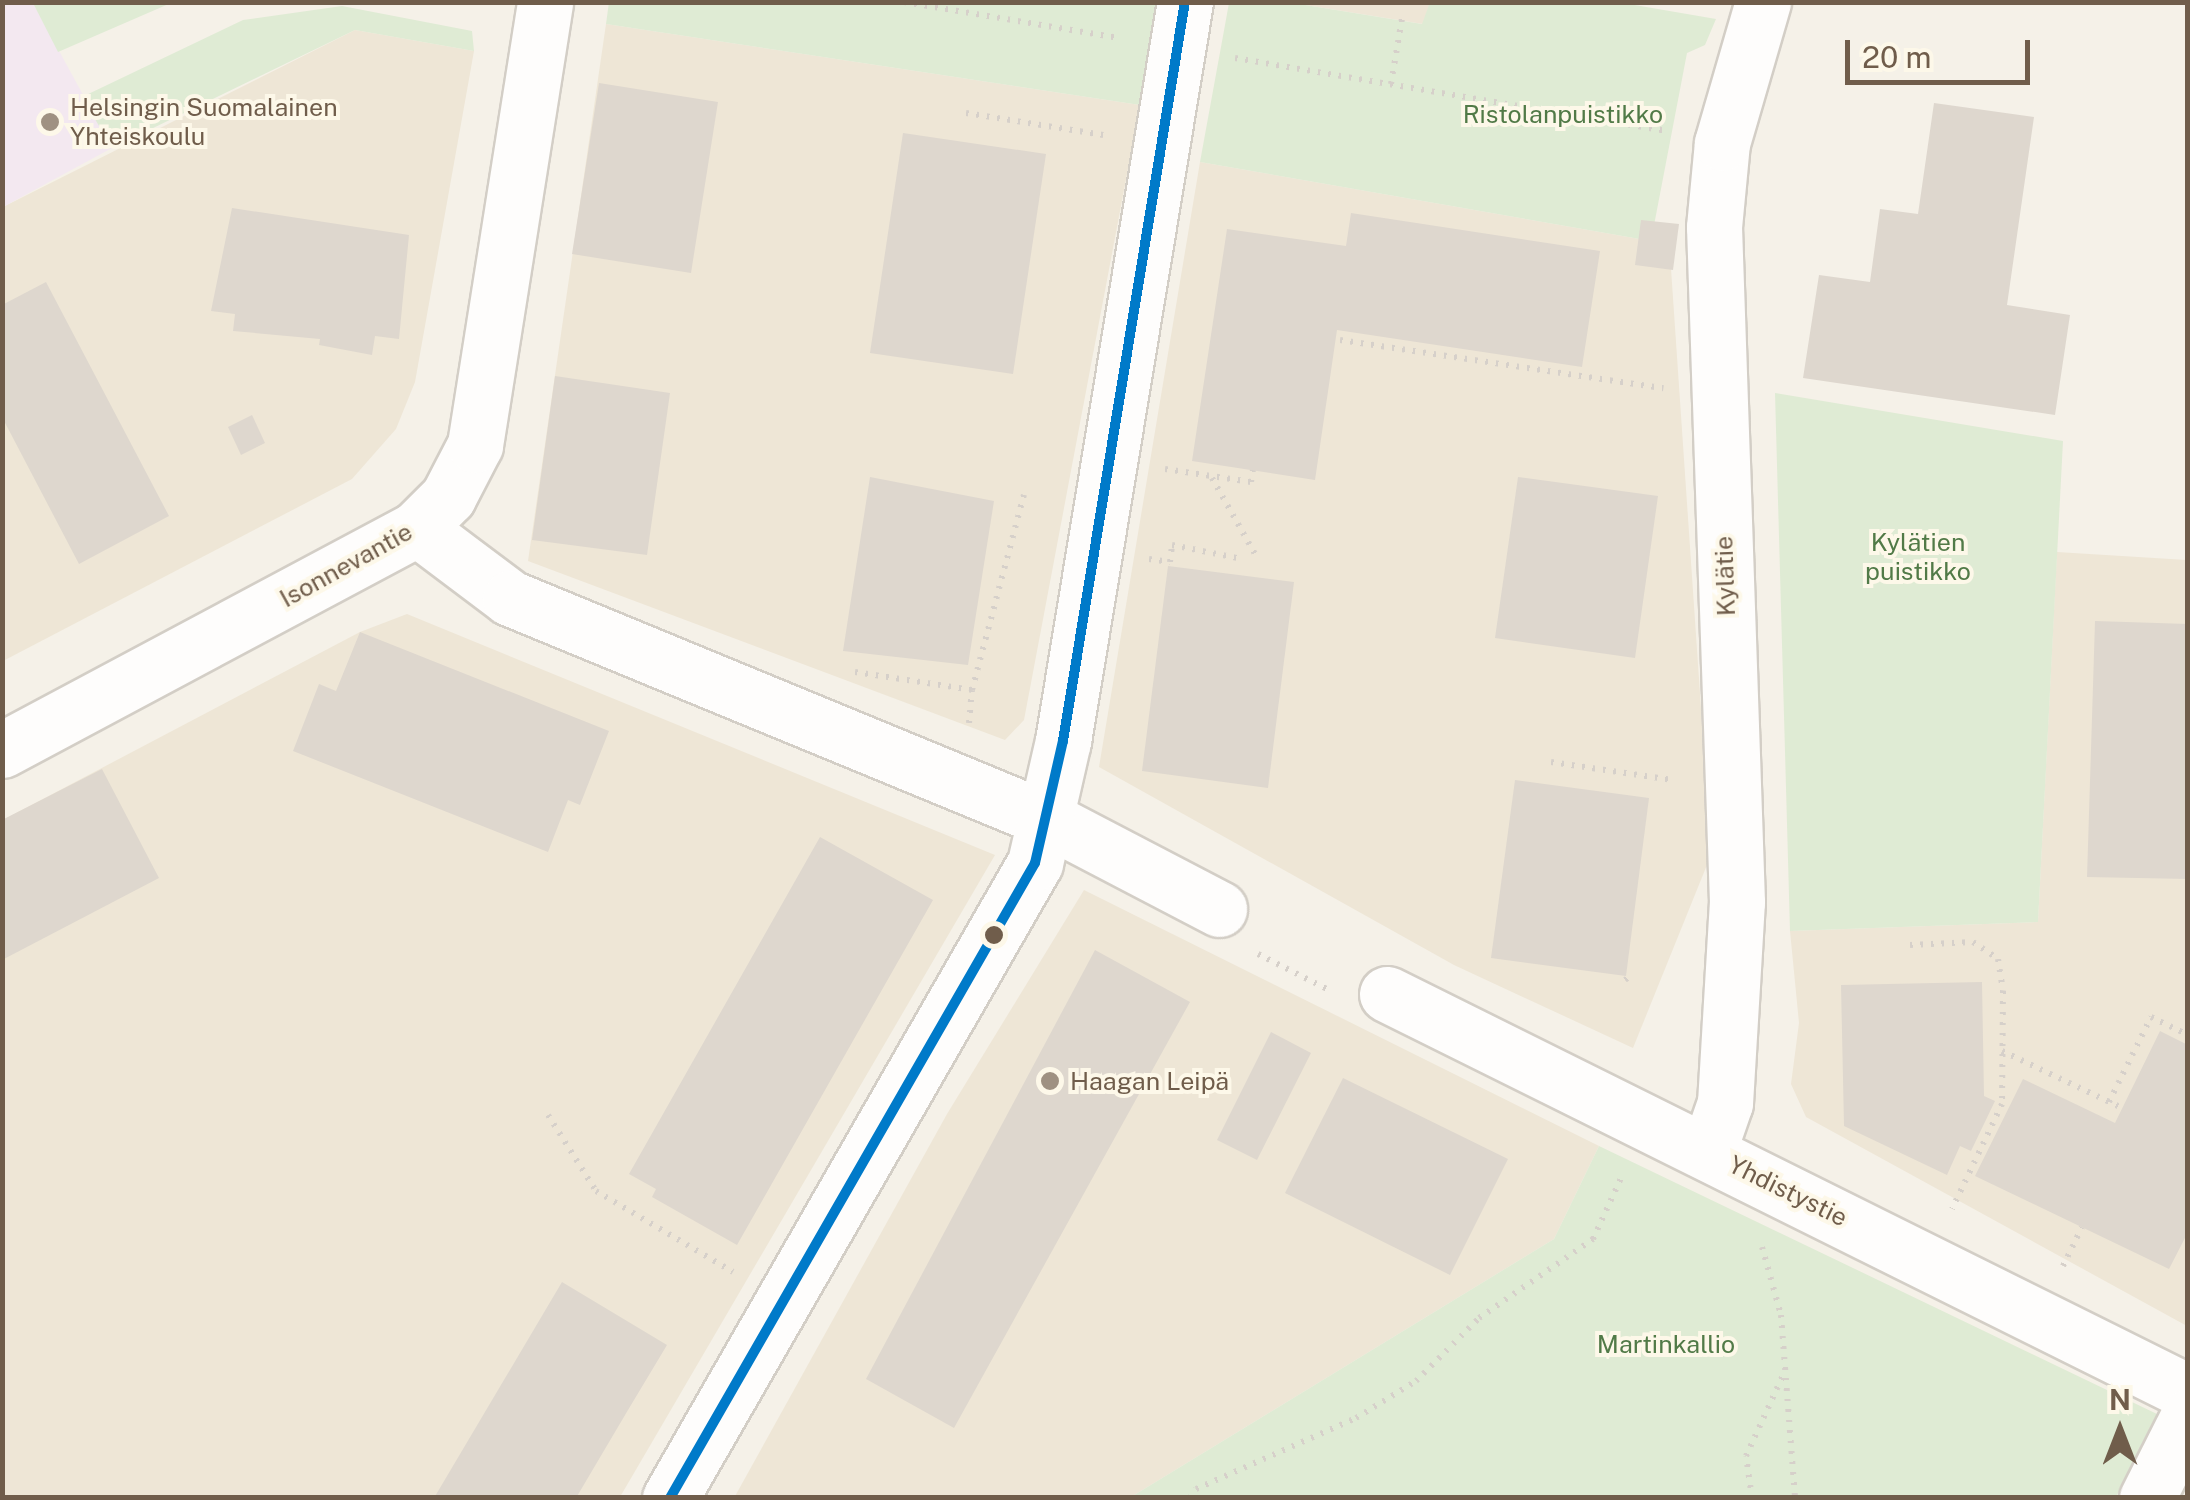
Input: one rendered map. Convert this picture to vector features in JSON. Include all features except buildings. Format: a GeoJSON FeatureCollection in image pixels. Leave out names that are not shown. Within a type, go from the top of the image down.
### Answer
{"type":"FeatureCollection","features":[{"type":"Feature","properties":{"kind":"street","name":"Isonnevantie"},"geometry":{"type":"LineString","coordinates":[[2,750],[417,528],[448,497],[475,445],[545,2]]}},
{"type":"Feature","properties":{"kind":"street","name":"Kylätie"},"geometry":{"type":"LineString","coordinates":[[1708,1152],[1725,1103],[1735,1012],[1733,789],[1714,227],[1722,143],[1763,2]]}},
{"type":"Feature","properties":{"kind":"street"},"geometry":{"type":"LineString","coordinates":[[670,1498],[1015,900],[1049,820],[1182,26]]}},
{"type":"Feature","properties":{"kind":"street"},"geometry":{"type":"LineString","coordinates":[[417,528],[510,598],[1049,820],[1233,929]]}},
{"type":"Feature","properties":{"kind":"street","name":"Yhdistystie"},"geometry":{"type":"LineString","coordinates":[[1364,995],[1708,1152],[2188,1392]]}},
{"type":"Feature","properties":{"kind":"street"},"geometry":{"type":"LineString","coordinates":[[2148,1498],[2188,1417]]}},
{"type":"Feature","properties":{"kind":"path"},"geometry":{"type":"LineString","coordinates":[[904,2],[1182,26],[1391,84],[1722,143]]}},
{"type":"Feature","properties":{"kind":"path"},"geometry":{"type":"LineString","coordinates":[[1391,84],[1402,18]]}},
{"type":"Feature","properties":{"kind":"path"},"geometry":{"type":"LineString","coordinates":[[966,113],[1162,145]]}},
{"type":"Feature","properties":{"kind":"path"},"geometry":{"type":"LineString","coordinates":[[1340,340],[1719,397]]}},
{"type":"Feature","properties":{"kind":"path"},"geometry":{"type":"LineString","coordinates":[[1161,469],[1251,482],[1253,470]]}},
{"type":"Feature","properties":{"kind":"path"},"geometry":{"type":"LineString","coordinates":[[1212,476],[1255,554]]}},
{"type":"Feature","properties":{"kind":"path"},"geometry":{"type":"LineString","coordinates":[[968,730],[972,690],[1024,495]]}},
{"type":"Feature","properties":{"kind":"path"},"geometry":{"type":"LineString","coordinates":[[1142,558],[1170,562],[1172,545],[1242,560]]}},
{"type":"Feature","properties":{"kind":"path"},"geometry":{"type":"LineString","coordinates":[[842,670],[972,690]]}},
{"type":"Feature","properties":{"kind":"path"},"geometry":{"type":"LineString","coordinates":[[1551,762],[1733,789]]}},
{"type":"Feature","properties":{"kind":"path"},"geometry":{"type":"LineString","coordinates":[[1233,929],[1364,995]]}},
{"type":"Feature","properties":{"kind":"path"},"geometry":{"type":"LineString","coordinates":[[1910,946],[1973,942],[1998,959],[2002,1104],[1984,1134],[1944,1223]]}},
{"type":"Feature","properties":{"kind":"path"},"geometry":{"type":"LineString","coordinates":[[2109,1102],[2151,1017],[2188,1035]]}},
{"type":"Feature","properties":{"kind":"path"},"geometry":{"type":"LineString","coordinates":[[2002,1051],[2122,1108]]}},
{"type":"Feature","properties":{"kind":"path"},"geometry":{"type":"LineString","coordinates":[[548,1116],[596,1191],[784,1302]]}},
{"type":"Feature","properties":{"kind":"path"},"geometry":{"type":"LineString","coordinates":[[1190,1498],[1196,1489],[1356,1418],[1416,1380],[1480,1318],[1593,1239],[1629,1162]]}},
{"type":"Feature","properties":{"kind":"path"},"geometry":{"type":"LineString","coordinates":[[2056,1280],[2082,1227]]}},
{"type":"Feature","properties":{"kind":"path"},"geometry":{"type":"LineString","coordinates":[[1763,1235],[1785,1372],[1795,1498]]}},
{"type":"Feature","properties":{"kind":"path"},"geometry":{"type":"LineString","coordinates":[[1752,1498],[1746,1456],[1785,1372]]}},
{"type":"Feature","properties":{"kind":"shaded area","name":"Helsingin Suomalainen Yhteiskoulu"},"geometry":{"type":"Polygon","coordinates":[[[3,3],[33,3],[112,148],[3,207],[3,3]]]}},
{"type":"Feature","properties":{"kind":"shaded area"},"geometry":{"type":"Polygon","coordinates":[[[1293,3],[1430,3],[1423,24],[1293,3]]]}},
{"type":"Feature","properties":{"kind":"shaded area"},"geometry":{"type":"Polygon","coordinates":[[[606,24],[1140,105],[1024,720],[1005,740],[528,561],[606,24]]]}},
{"type":"Feature","properties":{"kind":"shaded area"},"geometry":{"type":"Polygon","coordinates":[[[355,30],[474,51],[415,382],[396,429],[352,479],[3,661],[3,207],[355,30]]]}},
{"type":"Feature","properties":{"kind":"shaded area"},"geometry":{"type":"Polygon","coordinates":[[[1200,162],[1651,241],[1670,254],[1711,855],[1633,1048],[1454,965],[1099,767],[1200,162]]]}},
{"type":"Feature","properties":{"kind":"shaded area"},"geometry":{"type":"Polygon","coordinates":[[[2057,552],[2187,560],[2187,1326],[1806,1117],[1791,1084],[1799,1023],[1790,931],[2038,922],[2057,552]]]}},
{"type":"Feature","properties":{"kind":"shaded area"},"geometry":{"type":"Polygon","coordinates":[[[407,614],[995,855],[620,1497],[3,1498],[3,820],[360,632],[407,614]]]}},
{"type":"Feature","properties":{"kind":"shaded area"},"geometry":{"type":"Polygon","coordinates":[[[1084,890],[1599,1146],[1554,1239],[1131,1497],[734,1498],[947,1114],[1084,890]]]}},
{"type":"Feature","properties":{"kind":"green space"},"geometry":{"type":"Polygon","coordinates":[[[609,2],[1156,3],[1140,105],[606,24],[609,2]]]}},
{"type":"Feature","properties":{"kind":"green space","name":"Ristolanpuistikko"},"geometry":{"type":"Polygon","coordinates":[[[1430,2],[1623,3],[1716,19],[1705,45],[1687,53],[1651,241],[1200,162],[1229,3],[1293,3],[1422,24],[1430,2]]]}},
{"type":"Feature","properties":{"kind":"green space"},"geometry":{"type":"Polygon","coordinates":[[[33,3],[171,3],[58,52],[33,3]]]}},
{"type":"Feature","properties":{"kind":"green space"},"geometry":{"type":"Polygon","coordinates":[[[342,6],[472,31],[474,51],[355,30],[112,148],[82,97],[243,20],[342,6]]]}},
{"type":"Feature","properties":{"kind":"green space","name":"Kylätien puistikko"},"geometry":{"type":"Polygon","coordinates":[[[1775,393],[2063,441],[2038,922],[1790,931],[1775,393]]]}},
{"type":"Feature","properties":{"kind":"green space","name":"Martinkallio"},"geometry":{"type":"Polygon","coordinates":[[[1599,1146],[2157,1414],[2116,1497],[1131,1497],[1554,1239],[1599,1146]]]}},
{"type":"Feature","properties":{"kind":"transit line"},"geometry":{"type":"LineString","coordinates":[[670,1498],[1035,863],[1063,741],[1185,2]]}},
{"type":"Feature","properties":{"kind":"place","name":"Helsingin Suomalainen Yhteiskoulu"},"geometry":{"type":"Point","coordinates":[50,122]}},
{"type":"Feature","properties":{"kind":"place","name":"Haagan Leipä"},"geometry":{"type":"Point","coordinates":[1050,1081]}}]}
